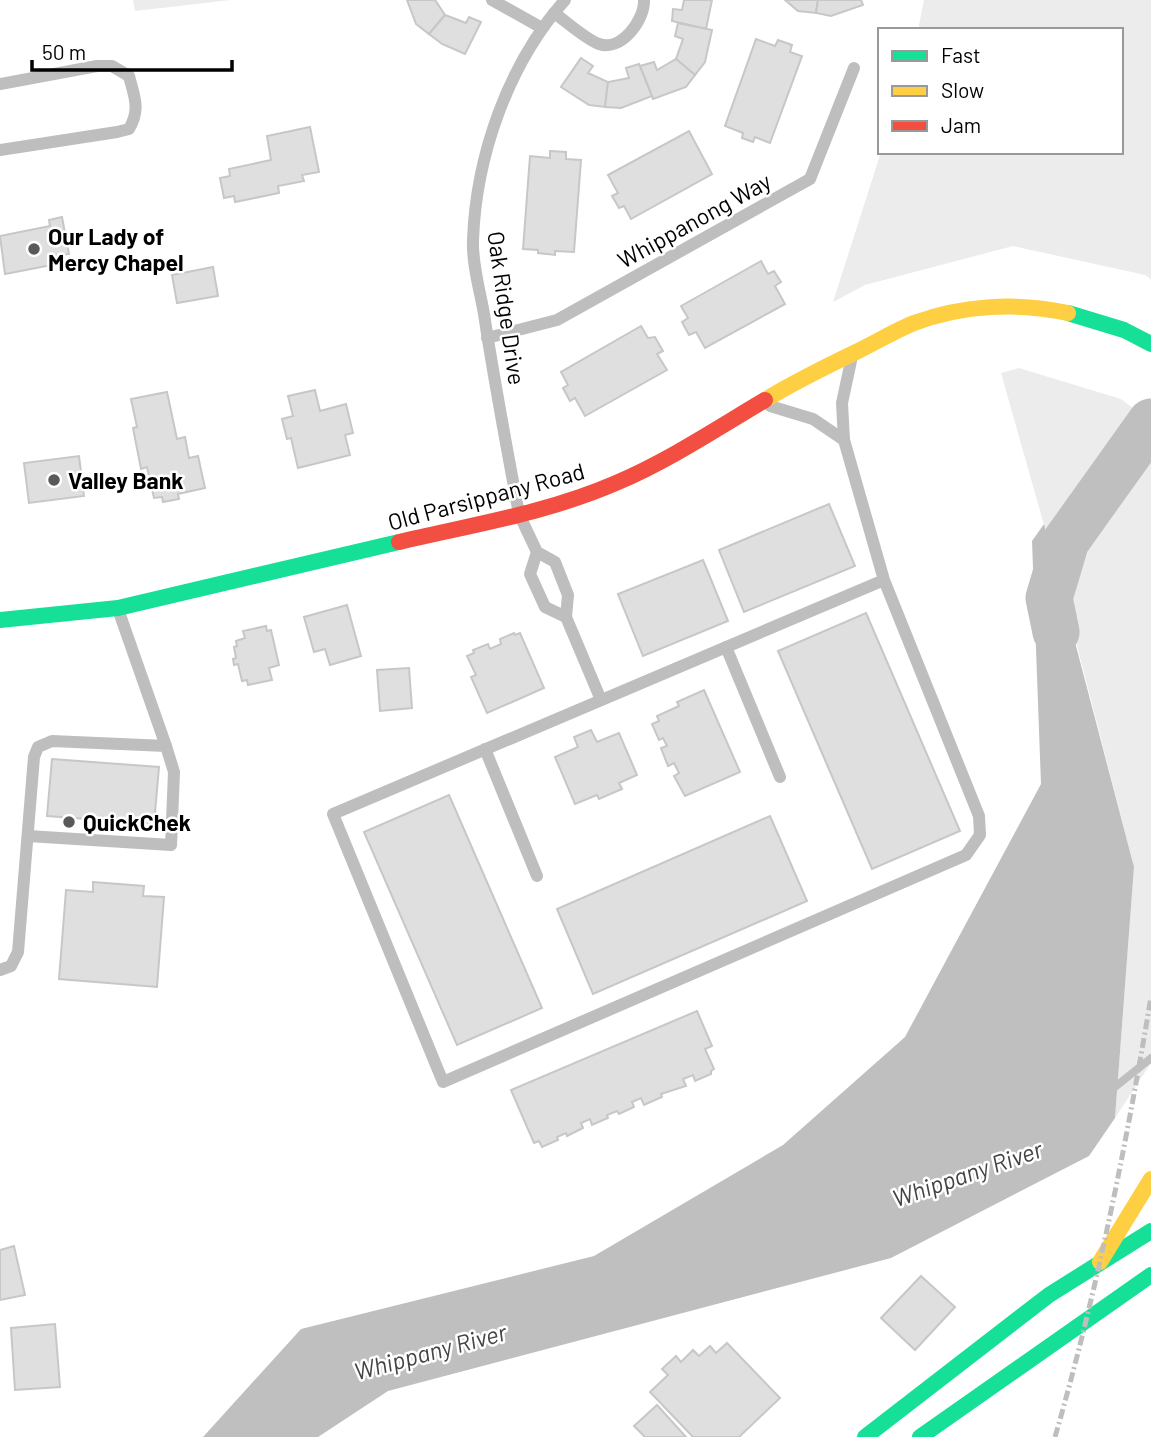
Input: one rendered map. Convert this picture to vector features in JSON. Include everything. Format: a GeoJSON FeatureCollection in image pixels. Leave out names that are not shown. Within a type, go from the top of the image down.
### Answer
{"type":"FeatureCollection","features":[{"type":"Feature","properties":{"kind":"main road","name":"Old Parsippany Road"},"geometry":{"type":"LineString","coordinates":[[0,620],[118,608],[586,496],[643,471],[803,378],[915,323],[953,313],[995,307],[1059,311],[1094,319],[1151,344]]}},
{"type":"Feature","properties":{"kind":"main road"},"geometry":{"type":"LineString","coordinates":[[1100,1262],[1151,1179]]}},
{"type":"Feature","properties":{"kind":"main road"},"geometry":{"type":"LineString","coordinates":[[865,1437],[1049,1296],[1151,1231]]}},
{"type":"Feature","properties":{"kind":"main road"},"geometry":{"type":"LineString","coordinates":[[920,1437],[1151,1275]]}},
{"type":"Feature","properties":{"kind":"lane"},"geometry":{"type":"LineString","coordinates":[[492,0],[542,28]]}},
{"type":"Feature","properties":{"kind":"lane","name":"Oak Ridge Drive"},"geometry":{"type":"LineString","coordinates":[[537,552],[519,514],[473,243],[479,186],[491,138],[528,50],[565,0]]}},
{"type":"Feature","properties":{"kind":"lane"},"geometry":{"type":"LineString","coordinates":[[554,13],[600,44],[614,44],[633,30],[644,0]]}},
{"type":"Feature","properties":{"kind":"lane"},"geometry":{"type":"LineString","coordinates":[[0,84],[97,66],[112,66],[129,76],[136,104],[136,117],[129,129],[117,132],[0,150]]}},
{"type":"Feature","properties":{"kind":"lane","name":"Whippanong Way"},"geometry":{"type":"LineString","coordinates":[[488,338],[557,320],[810,179],[854,68]]}},
{"type":"Feature","properties":{"kind":"lane"},"geometry":{"type":"LineString","coordinates":[[853,354],[842,403],[844,440],[884,580],[979,816],[980,835],[966,855],[443,1082],[333,814],[884,580]]}},
{"type":"Feature","properties":{"kind":"lane"},"geometry":{"type":"LineString","coordinates":[[760,403],[813,419],[844,440]]}},
{"type":"Feature","properties":{"kind":"lane"},"geometry":{"type":"LineString","coordinates":[[566,617],[545,607],[530,574],[537,552],[555,562],[568,595],[566,617],[601,700]]}},
{"type":"Feature","properties":{"kind":"lane"},"geometry":{"type":"LineString","coordinates":[[28,836],[172,845],[174,772],[118,608]]}},
{"type":"Feature","properties":{"kind":"lane"},"geometry":{"type":"LineString","coordinates":[[726,647],[780,777]]}},
{"type":"Feature","properties":{"kind":"lane"},"geometry":{"type":"LineString","coordinates":[[0,970],[11,966],[18,952],[34,757],[38,747],[52,741],[166,747]]}},
{"type":"Feature","properties":{"kind":"lane"},"geometry":{"type":"LineString","coordinates":[[485,749],[537,876]]}},
{"type":"Feature","properties":{"kind":"shaded area"},"geometry":{"type":"Polygon","coordinates":[[[133,0],[231,0],[135,11],[133,0]]]}},
{"type":"Feature","properties":{"kind":"shaded area"},"geometry":{"type":"Polygon","coordinates":[[[924,0],[1151,0],[1151,279],[1145,275],[1013,246],[865,285],[833,302],[880,154],[1123,154],[1123,28],[918,28],[924,0]]]}},
{"type":"Feature","properties":{"kind":"shaded area"},"geometry":{"type":"Polygon","coordinates":[[[1019,368],[1121,399],[1151,422],[1151,1063],[1115,1118],[1134,867],[1065,599],[1001,373],[1019,368]]]}},
{"type":"Feature","properties":{"kind":"water"},"geometry":{"type":"Polygon","coordinates":[[[1044,524],[1134,867],[1115,1118],[1089,1156],[891,1258],[388,1391],[318,1437],[203,1437],[301,1329],[594,1256],[783,1145],[905,1037],[1041,784],[1032,541],[1044,524]]]}},
{"type":"Feature","properties":{"kind":"building"},"geometry":{"type":"Polygon","coordinates":[[[407,0],[435,0],[445,15],[429,34],[416,24],[407,0]]]}},
{"type":"Feature","properties":{"kind":"building"},"geometry":{"type":"Polygon","coordinates":[[[684,0],[712,0],[706,29],[672,21],[673,9],[682,10],[684,0]]]}},
{"type":"Feature","properties":{"kind":"building"},"geometry":{"type":"Polygon","coordinates":[[[785,0],[818,0],[816,13],[798,11],[785,0]]]}},
{"type":"Feature","properties":{"kind":"building"},"geometry":{"type":"Polygon","coordinates":[[[818,0],[861,0],[863,5],[831,16],[816,13],[818,0]]]}},
{"type":"Feature","properties":{"kind":"building"},"geometry":{"type":"Polygon","coordinates":[[[445,15],[466,23],[469,17],[481,22],[465,54],[442,44],[429,34],[445,15]]]}},
{"type":"Feature","properties":{"kind":"building"},"geometry":{"type":"Polygon","coordinates":[[[678,23],[712,30],[705,62],[695,75],[676,59],[683,39],[675,36],[678,23]]]}},
{"type":"Feature","properties":{"kind":"building"},"geometry":{"type":"Polygon","coordinates":[[[756,39],[775,46],[778,40],[792,45],[790,52],[802,56],[770,143],[755,137],[753,142],[742,138],[743,133],[725,126],[756,39]]]}},
{"type":"Feature","properties":{"kind":"building"},"geometry":{"type":"Polygon","coordinates":[[[581,58],[593,66],[588,73],[608,82],[605,107],[589,105],[561,87],[581,58]]]}},
{"type":"Feature","properties":{"kind":"building"},"geometry":{"type":"Polygon","coordinates":[[[676,59],[695,75],[686,87],[653,99],[640,66],[654,62],[657,70],[676,59]]]}},
{"type":"Feature","properties":{"kind":"building"},"geometry":{"type":"Polygon","coordinates":[[[639,64],[652,96],[621,108],[605,107],[608,82],[629,78],[626,68],[639,64]]]}},
{"type":"Feature","properties":{"kind":"building"},"geometry":{"type":"Polygon","coordinates":[[[310,127],[319,172],[302,175],[304,181],[278,186],[279,193],[235,202],[234,196],[224,198],[220,178],[230,176],[229,169],[271,160],[267,136],[310,127]]]}},
{"type":"Feature","properties":{"kind":"building"},"geometry":{"type":"Polygon","coordinates":[[[689,131],[712,174],[631,219],[624,206],[619,208],[612,196],[618,193],[608,175],[689,131]]]}},
{"type":"Feature","properties":{"kind":"building"},"geometry":{"type":"Polygon","coordinates":[[[550,151],[566,152],[566,159],[581,160],[574,252],[555,251],[555,255],[523,249],[530,156],[550,158],[550,151]]]}},
{"type":"Feature","properties":{"kind":"building","name":"Our Lady of Mercy Chapel"},"geometry":{"type":"Polygon","coordinates":[[[62,217],[69,254],[56,256],[57,264],[5,274],[0,236],[50,226],[49,220],[62,217]]]}},
{"type":"Feature","properties":{"kind":"building"},"geometry":{"type":"Polygon","coordinates":[[[761,261],[768,274],[774,271],[781,282],[775,286],[785,304],[705,348],[696,332],[689,335],[682,322],[688,318],[681,306],[761,261]]]}},
{"type":"Feature","properties":{"kind":"building"},"geometry":{"type":"Polygon","coordinates":[[[213,267],[218,296],[177,303],[172,275],[213,267]]]}},
{"type":"Feature","properties":{"kind":"building"},"geometry":{"type":"Polygon","coordinates":[[[641,326],[648,338],[655,337],[663,351],[657,354],[667,370],[585,416],[575,398],[570,401],[563,388],[568,385],[561,372],[641,326]]]}},
{"type":"Feature","properties":{"kind":"building"},"geometry":{"type":"Polygon","coordinates":[[[315,390],[320,411],[346,404],[353,433],[345,435],[350,455],[298,468],[291,438],[287,439],[282,419],[293,416],[288,396],[315,390]]]}},
{"type":"Feature","properties":{"kind":"building"},"geometry":{"type":"Polygon","coordinates":[[[167,392],[177,439],[185,437],[189,458],[198,456],[205,488],[178,494],[179,499],[163,502],[162,497],[154,498],[147,467],[141,469],[133,428],[137,427],[131,399],[167,392]]]}},
{"type":"Feature","properties":{"kind":"building","name":"Valley Bank"},"geometry":{"type":"Polygon","coordinates":[[[79,456],[84,496],[29,503],[24,463],[79,456]]]}},
{"type":"Feature","properties":{"kind":"building"},"geometry":{"type":"Polygon","coordinates":[[[829,504],[855,566],[744,612],[719,550],[829,504]]]}},
{"type":"Feature","properties":{"kind":"building"},"geometry":{"type":"Polygon","coordinates":[[[703,560],[728,621],[643,656],[618,594],[703,560]]]}},
{"type":"Feature","properties":{"kind":"building"},"geometry":{"type":"Polygon","coordinates":[[[347,605],[361,656],[330,665],[325,649],[314,652],[304,617],[347,605]]]}},
{"type":"Feature","properties":{"kind":"building"},"geometry":{"type":"Polygon","coordinates":[[[866,613],[960,831],[872,869],[778,651],[866,613]]]}},
{"type":"Feature","properties":{"kind":"building"},"geometry":{"type":"Polygon","coordinates":[[[266,626],[267,631],[271,630],[279,665],[269,668],[272,680],[248,685],[247,680],[242,681],[238,664],[234,665],[234,647],[237,646],[236,641],[245,638],[243,631],[266,626]]]}},
{"type":"Feature","properties":{"kind":"building"},"geometry":{"type":"Polygon","coordinates":[[[520,633],[544,688],[487,713],[471,677],[476,675],[467,656],[474,653],[473,650],[488,644],[490,649],[501,644],[500,639],[520,633]]]}},
{"type":"Feature","properties":{"kind":"building"},"geometry":{"type":"Polygon","coordinates":[[[409,668],[412,708],[380,711],[377,670],[409,668]]]}},
{"type":"Feature","properties":{"kind":"building"},"geometry":{"type":"Polygon","coordinates":[[[704,690],[740,772],[685,796],[674,776],[679,773],[674,763],[668,766],[661,748],[667,746],[663,738],[659,740],[652,724],[659,721],[657,716],[679,706],[677,702],[704,690]]]}},
{"type":"Feature","properties":{"kind":"building"},"geometry":{"type":"Polygon","coordinates":[[[591,730],[597,742],[619,733],[637,775],[619,783],[622,789],[599,799],[597,795],[575,804],[555,757],[578,747],[574,737],[591,730]]]}},
{"type":"Feature","properties":{"kind":"building"},"geometry":{"type":"Polygon","coordinates":[[[52,759],[159,767],[154,824],[47,816],[52,759]]]}},
{"type":"Feature","properties":{"kind":"building"},"geometry":{"type":"Polygon","coordinates":[[[449,795],[542,1008],[457,1045],[364,832],[449,795]]]}},
{"type":"Feature","properties":{"kind":"building"},"geometry":{"type":"Polygon","coordinates":[[[770,816],[807,901],[593,994],[557,909],[770,816]]]}},
{"type":"Feature","properties":{"kind":"building"},"geometry":{"type":"Polygon","coordinates":[[[93,882],[144,886],[143,896],[164,897],[157,987],[59,979],[66,890],[93,892],[93,882]]]}},
{"type":"Feature","properties":{"kind":"building"},"geometry":{"type":"Polygon","coordinates":[[[697,1011],[712,1046],[705,1049],[714,1069],[711,1074],[695,1081],[693,1075],[683,1079],[686,1086],[661,1094],[662,1097],[644,1105],[641,1098],[632,1102],[634,1107],[619,1114],[617,1111],[607,1115],[608,1118],[592,1125],[590,1119],[581,1123],[583,1128],[567,1136],[566,1133],[557,1137],[558,1140],[542,1147],[539,1141],[534,1143],[511,1090],[697,1011]]]}},
{"type":"Feature","properties":{"kind":"building"},"geometry":{"type":"Polygon","coordinates":[[[14,1246],[25,1295],[0,1300],[0,1250],[14,1246]]]}},
{"type":"Feature","properties":{"kind":"building"},"geometry":{"type":"Polygon","coordinates":[[[921,1276],[955,1307],[915,1350],[881,1318],[921,1276]]]}},
{"type":"Feature","properties":{"kind":"building"},"geometry":{"type":"Polygon","coordinates":[[[55,1324],[60,1387],[15,1390],[11,1328],[55,1324]]]}},
{"type":"Feature","properties":{"kind":"building"},"geometry":{"type":"Polygon","coordinates":[[[727,1343],[780,1398],[739,1437],[693,1437],[650,1392],[668,1375],[662,1369],[676,1356],[681,1362],[693,1350],[699,1356],[710,1346],[716,1353],[727,1343]]]}},
{"type":"Feature","properties":{"kind":"building"},"geometry":{"type":"Polygon","coordinates":[[[657,1405],[686,1437],[645,1437],[634,1426],[657,1405]]]}},
{"type":"Feature","properties":{"kind":"waterway","name":"Whippany River"},"geometry":{"type":"LineString","coordinates":[[1056,632],[1049,598],[1066,541],[1151,422]]}},
{"type":"Feature","properties":{"kind":"waterway"},"geometry":{"type":"LineString","coordinates":[[1110,1091],[1151,1058]]}},
{"type":"Feature","properties":{"kind":"railway"},"geometry":{"type":"LineString","coordinates":[[1055,1437],[1109,1218],[1151,997]]}},
{"type":"Feature","properties":{"kind":"traffic: fast"},"geometry":{"type":"LineString","coordinates":[[1068,313],[1124,330],[1151,344]]}},
{"type":"Feature","properties":{"kind":"traffic: fast"},"geometry":{"type":"LineString","coordinates":[[0,620],[118,608],[399,542]]}},
{"type":"Feature","properties":{"kind":"traffic: fast"},"geometry":{"type":"LineString","coordinates":[[865,1437],[1049,1295],[1151,1231]]}},
{"type":"Feature","properties":{"kind":"traffic: fast"},"geometry":{"type":"LineString","coordinates":[[920,1437],[1151,1275]]}},
{"type":"Feature","properties":{"kind":"traffic: slow"},"geometry":{"type":"LineString","coordinates":[[765,400],[899,330],[933,317],[990,307],[1029,307],[1068,313]]}},
{"type":"Feature","properties":{"kind":"traffic: slow"},"geometry":{"type":"LineString","coordinates":[[1100,1262],[1151,1179]]}},
{"type":"Feature","properties":{"kind":"traffic: jam"},"geometry":{"type":"LineString","coordinates":[[399,542],[509,517],[616,483],[692,444],[765,400]]}},
{"type":"Feature","properties":{"kind":"place","name":"Our Lady of Mercy Chapel"},"geometry":{"type":"Point","coordinates":[34,249]}},
{"type":"Feature","properties":{"kind":"place","name":"Valley Bank"},"geometry":{"type":"Point","coordinates":[54,480]}},
{"type":"Feature","properties":{"kind":"place","name":"QuickChek"},"geometry":{"type":"Point","coordinates":[69,822]}}]}
